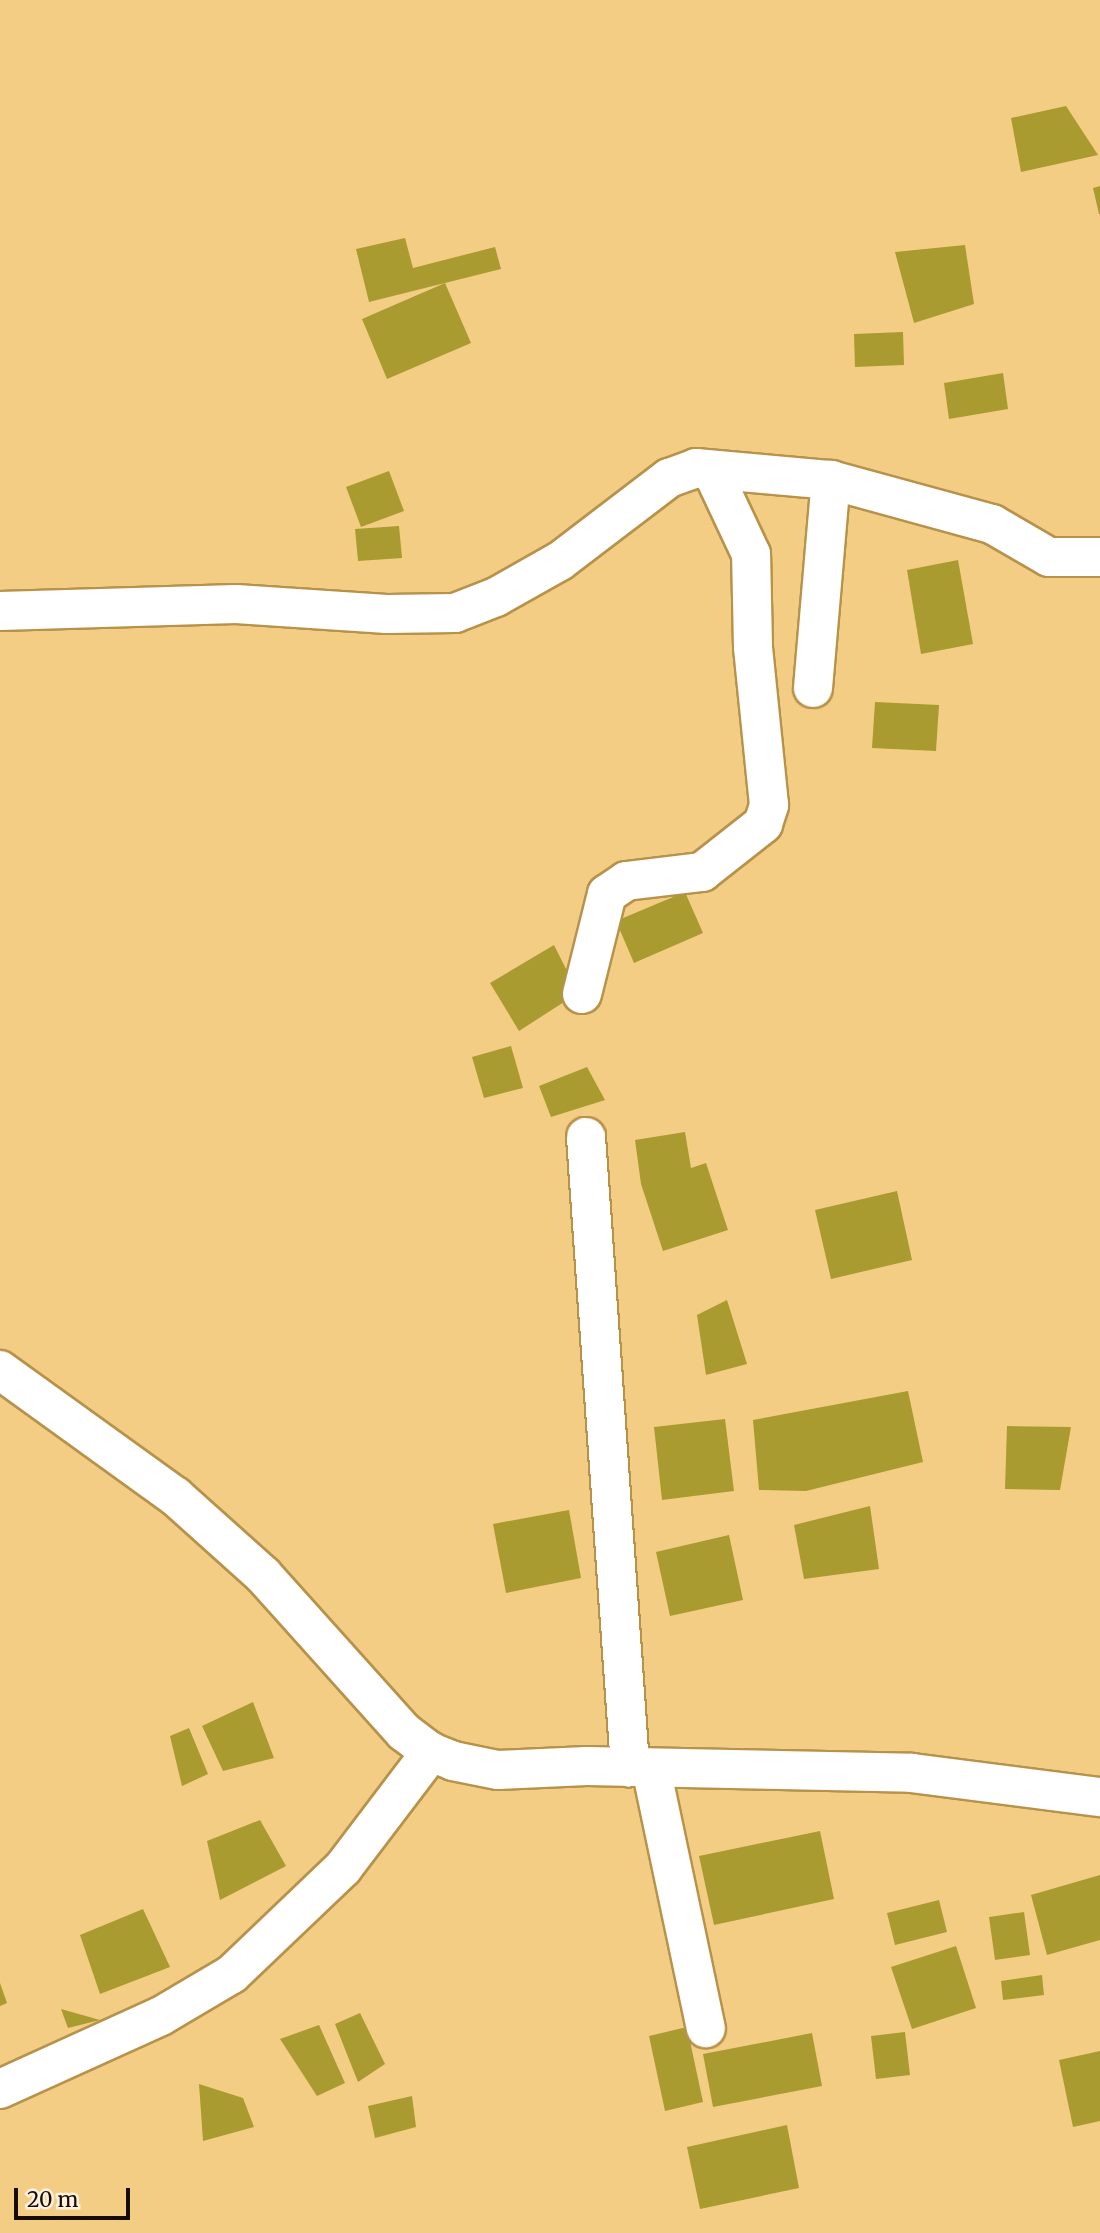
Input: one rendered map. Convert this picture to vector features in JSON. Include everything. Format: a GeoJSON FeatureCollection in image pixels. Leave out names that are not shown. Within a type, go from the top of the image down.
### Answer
{"type":"FeatureCollection","features":[{"type":"Feature","properties":{"kind":"street"},"geometry":{"type":"LineString","coordinates":[[0,611],[236,604],[376,614],[455,613],[496,597],[560,561],[668,478],[696,468],[831,480],[992,524],[1049,557],[1100,557]]}},
{"type":"Feature","properties":{"kind":"street"},"geometry":{"type":"LineString","coordinates":[[582,994],[607,894],[626,881],[702,872],[763,824],[769,805],[752,647],[751,554],[712,471]]}},
{"type":"Feature","properties":{"kind":"street"},"geometry":{"type":"LineString","coordinates":[[813,688],[831,480]]}},
{"type":"Feature","properties":{"kind":"street"},"geometry":{"type":"LineString","coordinates":[[586,1137],[640,1767],[706,2028]]}},
{"type":"Feature","properties":{"kind":"street"},"geometry":{"type":"LineString","coordinates":[[0,1370],[175,1496],[263,1575],[404,1732],[431,1752],[498,1770],[640,1767],[912,1773],[1100,1797]]}},
{"type":"Feature","properties":{"kind":"street"},"geometry":{"type":"LineString","coordinates":[[0,2089],[161,2016],[232,1974],[343,1868],[431,1752]]}},
{"type":"Feature","properties":{"kind":"building"},"geometry":{"type":"Polygon","coordinates":[[[1066,106],[1098,155],[1021,172],[1011,118],[1066,106]]]}},
{"type":"Feature","properties":{"kind":"building"},"geometry":{"type":"Polygon","coordinates":[[[1100,186],[1100,214],[1099,214],[1093,188],[1100,186]]]}},
{"type":"Feature","properties":{"kind":"building"},"geometry":{"type":"Polygon","coordinates":[[[405,238],[413,268],[495,247],[501,269],[369,302],[356,249],[405,238]]]}},
{"type":"Feature","properties":{"kind":"building"},"geometry":{"type":"Polygon","coordinates":[[[965,245],[974,304],[914,323],[895,252],[965,245]]]}},
{"type":"Feature","properties":{"kind":"building"},"geometry":{"type":"Polygon","coordinates":[[[445,283],[471,343],[387,379],[362,319],[445,283]]]}},
{"type":"Feature","properties":{"kind":"building"},"geometry":{"type":"Polygon","coordinates":[[[903,332],[904,365],[855,367],[854,334],[903,332]]]}},
{"type":"Feature","properties":{"kind":"building"},"geometry":{"type":"Polygon","coordinates":[[[1003,373],[1008,409],[949,419],[944,383],[1003,373]]]}},
{"type":"Feature","properties":{"kind":"building"},"geometry":{"type":"Polygon","coordinates":[[[389,471],[404,511],[361,527],[346,487],[389,471]]]}},
{"type":"Feature","properties":{"kind":"building"},"geometry":{"type":"Polygon","coordinates":[[[399,526],[402,558],[358,561],[355,529],[399,526]]]}},
{"type":"Feature","properties":{"kind":"building"},"geometry":{"type":"Polygon","coordinates":[[[958,560],[973,644],[921,654],[907,570],[958,560]]]}},
{"type":"Feature","properties":{"kind":"building"},"geometry":{"type":"Polygon","coordinates":[[[875,702],[939,705],[936,751],[872,748],[875,702]]]}},
{"type":"Feature","properties":{"kind":"building"},"geometry":{"type":"Polygon","coordinates":[[[685,892],[703,933],[634,963],[616,921],[685,892]]]}},
{"type":"Feature","properties":{"kind":"building"},"geometry":{"type":"Polygon","coordinates":[[[554,945],[578,993],[519,1031],[490,983],[554,945]]]}},
{"type":"Feature","properties":{"kind":"building"},"geometry":{"type":"Polygon","coordinates":[[[511,1046],[523,1088],[484,1098],[472,1057],[511,1046]]]}},
{"type":"Feature","properties":{"kind":"building"},"geometry":{"type":"Polygon","coordinates":[[[587,1067],[605,1100],[551,1117],[539,1086],[587,1067]]]}},
{"type":"Feature","properties":{"kind":"building"},"geometry":{"type":"Polygon","coordinates":[[[685,1132],[691,1168],[706,1163],[728,1230],[663,1251],[641,1184],[635,1140],[685,1132]]]}},
{"type":"Feature","properties":{"kind":"building"},"geometry":{"type":"Polygon","coordinates":[[[897,1191],[912,1260],[831,1279],[815,1210],[897,1191]]]}},
{"type":"Feature","properties":{"kind":"building"},"geometry":{"type":"Polygon","coordinates":[[[727,1300],[747,1364],[706,1375],[697,1315],[727,1300]]]}},
{"type":"Feature","properties":{"kind":"building"},"geometry":{"type":"Polygon","coordinates":[[[908,1391],[923,1462],[806,1491],[759,1490],[753,1420],[908,1391]]]}},
{"type":"Feature","properties":{"kind":"building"},"geometry":{"type":"Polygon","coordinates":[[[725,1419],[734,1491],[662,1500],[654,1427],[725,1419]]]}},
{"type":"Feature","properties":{"kind":"building"},"geometry":{"type":"Polygon","coordinates":[[[1007,1426],[1071,1427],[1060,1490],[1005,1489],[1007,1426]]]}},
{"type":"Feature","properties":{"kind":"building"},"geometry":{"type":"Polygon","coordinates":[[[870,1506],[879,1569],[804,1579],[794,1525],[870,1506]]]}},
{"type":"Feature","properties":{"kind":"building"},"geometry":{"type":"Polygon","coordinates":[[[569,1510],[581,1578],[506,1593],[493,1524],[569,1510]]]}},
{"type":"Feature","properties":{"kind":"building"},"geometry":{"type":"Polygon","coordinates":[[[729,1535],[743,1600],[670,1616],[656,1552],[729,1535]]]}},
{"type":"Feature","properties":{"kind":"building"},"geometry":{"type":"Polygon","coordinates":[[[253,1702],[274,1758],[223,1771],[202,1726],[253,1702]]]}},
{"type":"Feature","properties":{"kind":"building"},"geometry":{"type":"Polygon","coordinates":[[[189,1728],[208,1774],[182,1786],[170,1736],[189,1728]]]}},
{"type":"Feature","properties":{"kind":"building"},"geometry":{"type":"Polygon","coordinates":[[[260,1820],[286,1866],[220,1900],[207,1841],[260,1820]]]}},
{"type":"Feature","properties":{"kind":"building"},"geometry":{"type":"Polygon","coordinates":[[[820,1831],[834,1899],[714,1925],[699,1856],[820,1831]]]}},
{"type":"Feature","properties":{"kind":"building"},"geometry":{"type":"Polygon","coordinates":[[[1100,1875],[1100,1940],[1047,1955],[1031,1895],[1100,1875]]]}},
{"type":"Feature","properties":{"kind":"building"},"geometry":{"type":"Polygon","coordinates":[[[939,1900],[947,1932],[895,1945],[887,1913],[939,1900]]]}},
{"type":"Feature","properties":{"kind":"building"},"geometry":{"type":"Polygon","coordinates":[[[143,1909],[170,1967],[100,1994],[80,1935],[143,1909]]]}},
{"type":"Feature","properties":{"kind":"building"},"geometry":{"type":"Polygon","coordinates":[[[1024,1912],[1030,1955],[995,1960],[989,1917],[1024,1912]]]}},
{"type":"Feature","properties":{"kind":"building"},"geometry":{"type":"Polygon","coordinates":[[[956,1946],[976,2008],[912,2029],[891,1967],[956,1946]]]}},
{"type":"Feature","properties":{"kind":"building"},"geometry":{"type":"Polygon","coordinates":[[[1042,1975],[1044,1995],[1003,2000],[1001,1981],[1042,1975]]]}},
{"type":"Feature","properties":{"kind":"building"},"geometry":{"type":"Polygon","coordinates":[[[0,1983],[7,2003],[0,2006],[0,1983]]]}},
{"type":"Feature","properties":{"kind":"building"},"geometry":{"type":"Polygon","coordinates":[[[61,2009],[100,2020],[68,2028],[61,2009]]]}},
{"type":"Feature","properties":{"kind":"building"},"geometry":{"type":"Polygon","coordinates":[[[360,2013],[385,2064],[358,2082],[335,2024],[360,2013]]]}},
{"type":"Feature","properties":{"kind":"building"},"geometry":{"type":"Polygon","coordinates":[[[319,2025],[345,2083],[317,2096],[280,2039],[319,2025]]]}},
{"type":"Feature","properties":{"kind":"building"},"geometry":{"type":"Polygon","coordinates":[[[687,2027],[703,2102],[665,2111],[649,2036],[687,2027]]]}},
{"type":"Feature","properties":{"kind":"building"},"geometry":{"type":"Polygon","coordinates":[[[905,2032],[910,2075],[876,2079],[871,2036],[905,2032]]]}},
{"type":"Feature","properties":{"kind":"building"},"geometry":{"type":"Polygon","coordinates":[[[812,2033],[822,2086],[713,2107],[703,2054],[812,2033]]]}},
{"type":"Feature","properties":{"kind":"building"},"geometry":{"type":"Polygon","coordinates":[[[1100,2051],[1100,2121],[1073,2127],[1059,2060],[1100,2051]]]}},
{"type":"Feature","properties":{"kind":"building"},"geometry":{"type":"Polygon","coordinates":[[[199,2084],[243,2098],[254,2127],[203,2141],[199,2084]]]}},
{"type":"Feature","properties":{"kind":"building"},"geometry":{"type":"Polygon","coordinates":[[[412,2096],[416,2127],[375,2138],[368,2106],[412,2096]]]}},
{"type":"Feature","properties":{"kind":"building"},"geometry":{"type":"Polygon","coordinates":[[[787,2125],[799,2188],[700,2209],[687,2147],[787,2125]]]}}]}
